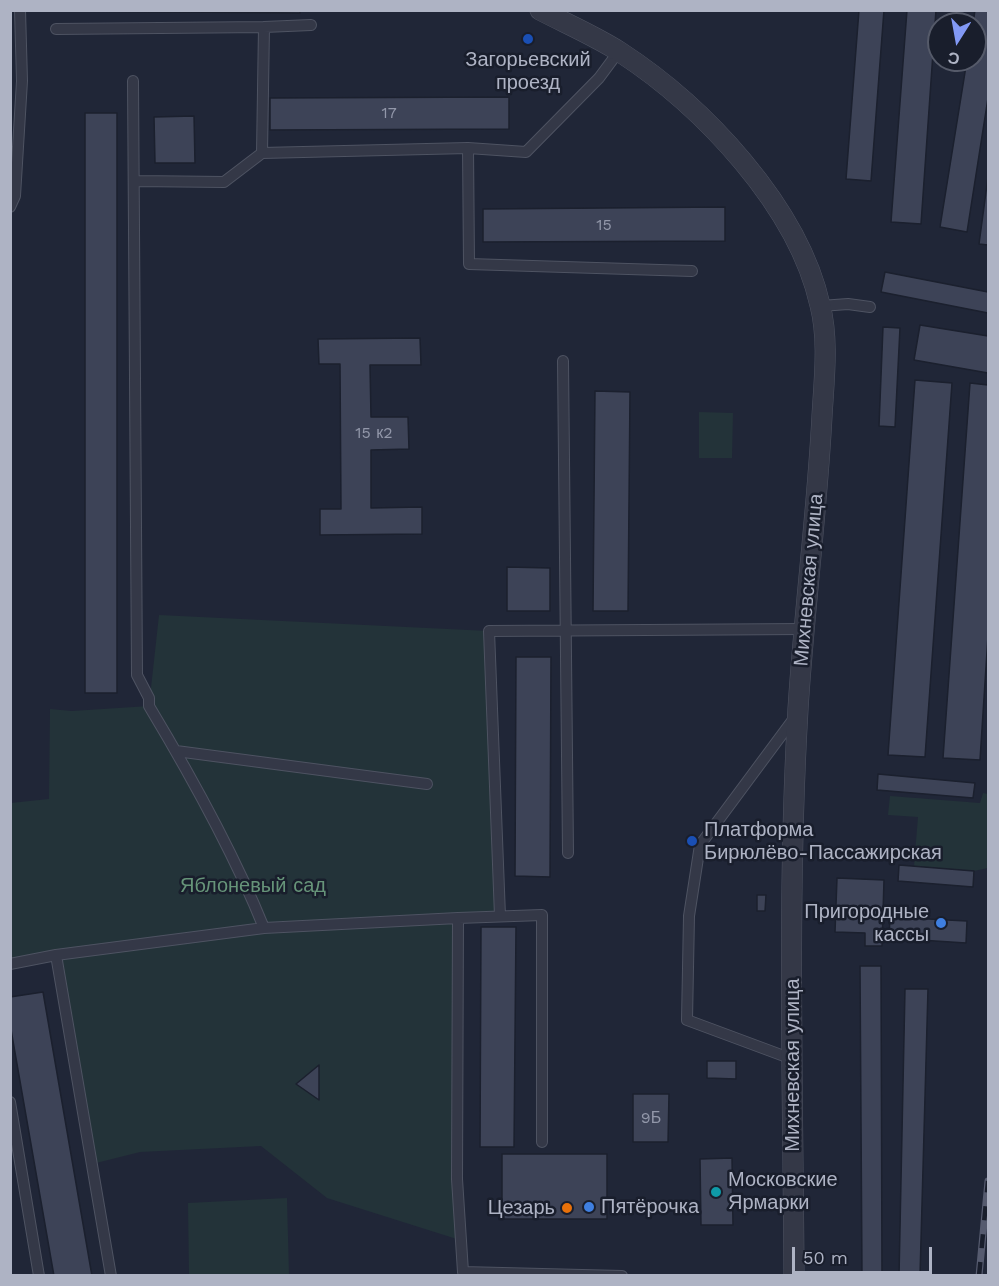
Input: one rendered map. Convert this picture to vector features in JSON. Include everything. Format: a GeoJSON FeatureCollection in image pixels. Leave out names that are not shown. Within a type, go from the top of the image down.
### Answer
{"type":"FeatureCollection","features":[{"type":"Feature","properties":{"kind":"street","name":"Михневская улица"},"geometry":{"type":"LineString","coordinates":[[540,10],[619,51],[669,86],[718,133],[762,185],[797,243],[821,306],[825,356],[821,442],[804,629],[792,830],[794,1275]]}},
{"type":"Feature","properties":{"kind":"lane"},"geometry":{"type":"LineString","coordinates":[[10,207],[15,196],[22,81],[20,10]]}},
{"type":"Feature","properties":{"kind":"lane"},"geometry":{"type":"LineString","coordinates":[[56,29],[311,25]]}},
{"type":"Feature","properties":{"kind":"lane"},"geometry":{"type":"LineString","coordinates":[[261,153],[264,27]]}},
{"type":"Feature","properties":{"kind":"lane"},"geometry":{"type":"LineString","coordinates":[[136,181],[224,182],[261,153],[468,148],[526,152],[599,78],[619,51]]}},
{"type":"Feature","properties":{"kind":"lane"},"geometry":{"type":"LineString","coordinates":[[133,81],[136,181],[138,675],[149,698],[149,706],[176,751],[254,902],[264,928]]}},
{"type":"Feature","properties":{"kind":"lane"},"geometry":{"type":"LineString","coordinates":[[468,148],[470,264],[692,271]]}},
{"type":"Feature","properties":{"kind":"lane"},"geometry":{"type":"LineString","coordinates":[[821,306],[848,304],[870,307]]}},
{"type":"Feature","properties":{"kind":"lane"},"geometry":{"type":"LineString","coordinates":[[563,361],[568,853]]}},
{"type":"Feature","properties":{"kind":"lane"},"geometry":{"type":"LineString","coordinates":[[500,916],[489,631],[804,629]]}},
{"type":"Feature","properties":{"kind":"lane"},"geometry":{"type":"LineString","coordinates":[[792,1059],[687,1020],[689,916],[700,845],[798,712]]}},
{"type":"Feature","properties":{"kind":"lane"},"geometry":{"type":"LineString","coordinates":[[176,751],[427,784]]}},
{"type":"Feature","properties":{"kind":"lane"},"geometry":{"type":"LineString","coordinates":[[10,964],[56,955],[264,928],[542,915],[542,1142]]}},
{"type":"Feature","properties":{"kind":"lane"},"geometry":{"type":"LineString","coordinates":[[458,918],[458,1179],[463,1274],[622,1275]]}},
{"type":"Feature","properties":{"kind":"lane"},"geometry":{"type":"LineString","coordinates":[[56,955],[111,1275]]}},
{"type":"Feature","properties":{"kind":"lane"},"geometry":{"type":"LineString","coordinates":[[10,1102],[39,1275]]}},
{"type":"Feature","properties":{"kind":"green space"},"geometry":{"type":"Polygon","coordinates":[[[699,412],[733,413],[732,458],[699,458],[699,412]]]}},
{"type":"Feature","properties":{"kind":"green space","name":"Яблоневый сад"},"geometry":{"type":"Polygon","coordinates":[[[159,615],[489,631],[500,916],[458,918],[460,1240],[327,1198],[261,1146],[140,1152],[92,1164],[56,955],[11,964],[11,803],[49,799],[50,709],[72,711],[149,706],[159,615]]]}},
{"type":"Feature","properties":{"kind":"green space"},"geometry":{"type":"Polygon","coordinates":[[[983,793],[988,794],[988,868],[974,871],[914,866],[918,817],[888,815],[890,796],[980,803],[983,793]]]}},
{"type":"Feature","properties":{"kind":"green space"},"geometry":{"type":"Polygon","coordinates":[[[287,1198],[289,1275],[189,1275],[188,1203],[287,1198]]]}},
{"type":"Feature","properties":{"kind":"building"},"geometry":{"type":"Polygon","coordinates":[[[56,10],[300,10],[300,13],[56,11],[56,10]]]}},
{"type":"Feature","properties":{"kind":"building"},"geometry":{"type":"Polygon","coordinates":[[[859,10],[884,10],[871,181],[846,179],[859,10]]]}},
{"type":"Feature","properties":{"kind":"building"},"geometry":{"type":"Polygon","coordinates":[[[907,10],[936,10],[936,12],[927,12],[927,72],[932,72],[921,224],[891,222],[907,10]]]}},
{"type":"Feature","properties":{"kind":"building"},"geometry":{"type":"Polygon","coordinates":[[[975,10],[988,10],[988,98],[967,232],[940,227],[965,72],[987,72],[987,12],[975,12],[975,10]]]}},
{"type":"Feature","properties":{"kind":"building"},"geometry":{"type":"Polygon","coordinates":[[[509,97],[509,129],[270,130],[270,98],[509,97]]]}},
{"type":"Feature","properties":{"kind":"building"},"geometry":{"type":"Polygon","coordinates":[[[85,113],[117,113],[117,693],[85,693],[85,113]]]}},
{"type":"Feature","properties":{"kind":"building"},"geometry":{"type":"Polygon","coordinates":[[[194,116],[195,163],[155,163],[154,117],[194,116]]]}},
{"type":"Feature","properties":{"kind":"building"},"geometry":{"type":"Polygon","coordinates":[[[988,177],[988,245],[979,244],[988,177]]]}},
{"type":"Feature","properties":{"kind":"building"},"geometry":{"type":"Polygon","coordinates":[[[725,207],[725,241],[483,242],[483,209],[725,207]]]}},
{"type":"Feature","properties":{"kind":"building"},"geometry":{"type":"Polygon","coordinates":[[[885,272],[988,292],[988,313],[881,292],[885,272]]]}},
{"type":"Feature","properties":{"kind":"building"},"geometry":{"type":"Polygon","coordinates":[[[920,325],[988,336],[988,373],[914,360],[920,325]]]}},
{"type":"Feature","properties":{"kind":"building"},"geometry":{"type":"Polygon","coordinates":[[[883,327],[900,328],[895,427],[879,426],[883,327]]]}},
{"type":"Feature","properties":{"kind":"building"},"geometry":{"type":"Polygon","coordinates":[[[420,338],[421,365],[370,365],[371,417],[408,417],[409,449],[371,450],[371,508],[422,507],[422,534],[320,535],[320,509],[341,509],[340,364],[319,364],[318,339],[420,338]]]}},
{"type":"Feature","properties":{"kind":"building"},"geometry":{"type":"Polygon","coordinates":[[[915,380],[952,383],[925,757],[888,755],[915,380]]]}},
{"type":"Feature","properties":{"kind":"building"},"geometry":{"type":"Polygon","coordinates":[[[970,383],[988,385],[988,636],[980,760],[943,758],[970,383]]]}},
{"type":"Feature","properties":{"kind":"building"},"geometry":{"type":"Polygon","coordinates":[[[595,391],[630,392],[628,611],[593,611],[595,391]]]}},
{"type":"Feature","properties":{"kind":"building"},"geometry":{"type":"Polygon","coordinates":[[[507,567],[550,568],[550,611],[507,611],[507,567]]]}},
{"type":"Feature","properties":{"kind":"building"},"geometry":{"type":"Polygon","coordinates":[[[516,657],[551,657],[550,877],[515,876],[516,657]]]}},
{"type":"Feature","properties":{"kind":"building"},"geometry":{"type":"Polygon","coordinates":[[[878,774],[975,783],[973,798],[877,790],[878,774]]]}},
{"type":"Feature","properties":{"kind":"building"},"geometry":{"type":"Polygon","coordinates":[[[899,865],[974,871],[973,887],[898,881],[899,865]]]}},
{"type":"Feature","properties":{"kind":"building"},"geometry":{"type":"Polygon","coordinates":[[[837,878],[884,880],[882,946],[865,946],[865,933],[835,932],[837,878]]]}},
{"type":"Feature","properties":{"kind":"building"},"geometry":{"type":"Polygon","coordinates":[[[757,895],[766,895],[765,911],[757,911],[757,895]]]}},
{"type":"Feature","properties":{"kind":"building"},"geometry":{"type":"Polygon","coordinates":[[[890,917],[967,921],[966,943],[889,938],[890,917]]]}},
{"type":"Feature","properties":{"kind":"building"},"geometry":{"type":"Polygon","coordinates":[[[481,927],[516,927],[514,1147],[480,1147],[481,927]]]}},
{"type":"Feature","properties":{"kind":"building"},"geometry":{"type":"Polygon","coordinates":[[[860,966],[881,966],[882,1276],[862,1276],[860,966]]]}},
{"type":"Feature","properties":{"kind":"building"},"geometry":{"type":"Polygon","coordinates":[[[905,989],[928,989],[920,1276],[899,1276],[905,989]]]}},
{"type":"Feature","properties":{"kind":"building"},"geometry":{"type":"Polygon","coordinates":[[[43,992],[92,1276],[54,1276],[10,1024],[10,997],[43,992]]]}},
{"type":"Feature","properties":{"kind":"building"},"geometry":{"type":"Polygon","coordinates":[[[707,1061],[736,1061],[736,1079],[707,1078],[707,1061]]]}},
{"type":"Feature","properties":{"kind":"building"},"geometry":{"type":"Polygon","coordinates":[[[319,1065],[319,1100],[296,1084],[319,1065]]]}},
{"type":"Feature","properties":{"kind":"building"},"geometry":{"type":"Polygon","coordinates":[[[633,1094],[669,1094],[668,1142],[633,1142],[633,1094]]]}},
{"type":"Feature","properties":{"kind":"building"},"geometry":{"type":"Polygon","coordinates":[[[502,1154],[607,1154],[607,1219],[502,1219],[502,1154]]]}},
{"type":"Feature","properties":{"kind":"building","name":"Московские Ярмарки"},"geometry":{"type":"Polygon","coordinates":[[[732,1158],[733,1225],[701,1225],[700,1159],[732,1158]]]}},
{"type":"Feature","properties":{"kind":"railway"},"geometry":{"type":"LineString","coordinates":[[979,1276],[988,1181]]}},
{"type":"Feature","properties":{"kind":"place","name":"Загорьевский проезд"},"geometry":{"type":"Point","coordinates":[528,39]}},
{"type":"Feature","properties":{"kind":"place","name":"Платформа Бирюлёво-Пассажирская"},"geometry":{"type":"Point","coordinates":[692,841]}},
{"type":"Feature","properties":{"kind":"place","name":"Пригородные кассы"},"geometry":{"type":"Point","coordinates":[941,923]}},
{"type":"Feature","properties":{"kind":"place","name":"Московские Ярмарки"},"geometry":{"type":"Point","coordinates":[716,1192]}},
{"type":"Feature","properties":{"kind":"place","name":"Пятёрочка"},"geometry":{"type":"Point","coordinates":[589,1207]}},
{"type":"Feature","properties":{"kind":"place","name":"Цезарь"},"geometry":{"type":"Point","coordinates":[567,1208]}}]}
